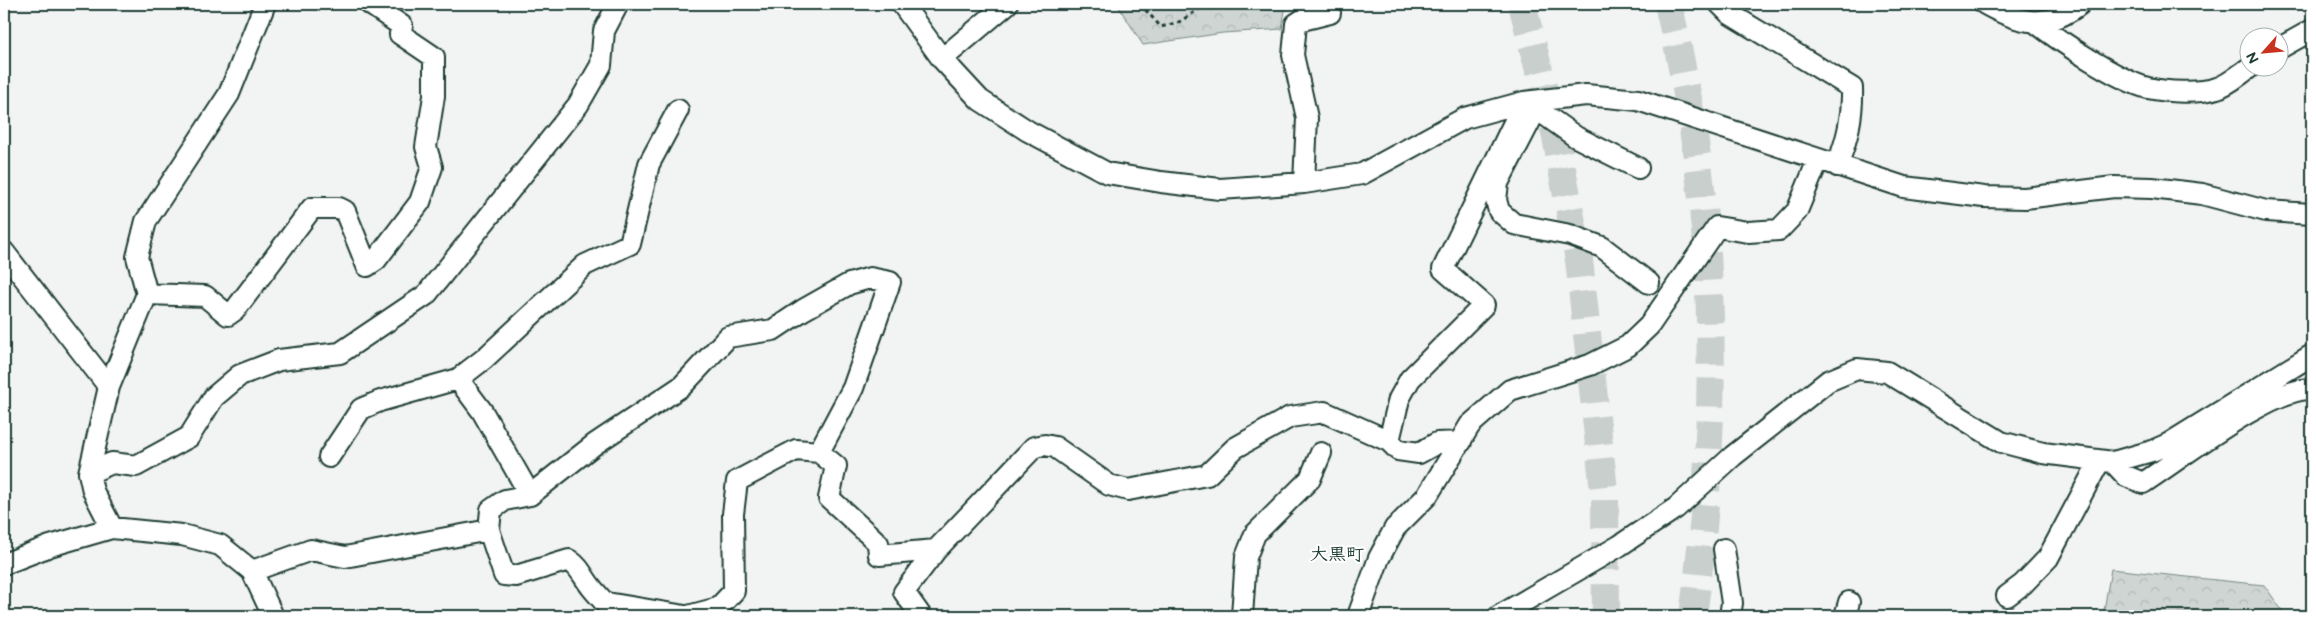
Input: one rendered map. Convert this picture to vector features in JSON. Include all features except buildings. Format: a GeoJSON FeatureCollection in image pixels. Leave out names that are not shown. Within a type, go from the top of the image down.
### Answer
{"type":"FeatureCollection","features":[{"type":"Feature","properties":{"kind":"street"},"geometry":{"type":"LineString","coordinates":[[112,528],[93,491],[89,474],[109,387],[147,294],[137,257],[146,221],[228,94],[265,4]]}},
{"type":"Feature","properties":{"kind":"street"},"geometry":{"type":"LineString","coordinates":[[147,294],[205,296],[228,315],[235,310],[274,261],[312,208],[339,208],[345,212],[367,266],[376,260],[420,202],[432,167],[426,147],[434,96],[434,56],[400,34],[402,26],[370,4]]}},
{"type":"Feature","properties":{"kind":"street"},"geometry":{"type":"LineString","coordinates":[[89,474],[112,462],[136,466],[189,437],[214,397],[240,375],[279,360],[340,353],[426,295],[578,105],[601,65],[604,31],[618,4]]}},
{"type":"Feature","properties":{"kind":"street"},"geometry":{"type":"LineString","coordinates":[[902,4],[942,59],[980,100],[1028,131],[1107,172],[1220,189],[1304,183],[1362,174],[1465,118],[1532,101],[1586,95],[1638,100],[1904,187],[1984,197],[2025,198],[2114,188],[2152,188],[2202,194],[2266,211],[2312,214]]}},
{"type":"Feature","properties":{"kind":"street"},"geometry":{"type":"LineString","coordinates":[[942,59],[1007,4]]}},
{"type":"Feature","properties":{"kind":"street"},"geometry":{"type":"LineString","coordinates":[[1720,4],[1730,14],[1852,88],[1853,109],[1849,133],[1837,166]]}},
{"type":"Feature","properties":{"kind":"street"},"geometry":{"type":"LineString","coordinates":[[1985,4],[2019,21],[2035,22],[2068,14],[2080,4]]}},
{"type":"Feature","properties":{"kind":"street"},"geometry":{"type":"LineString","coordinates":[[1304,183],[1307,118],[1293,54],[1296,24],[1302,20],[1330,13]]}},
{"type":"Feature","properties":{"kind":"street"},"geometry":{"type":"LineString","coordinates":[[2035,22],[2119,76],[2148,88],[2188,91],[2218,88],[2238,75]]}},
{"type":"Feature","properties":{"kind":"street"},"geometry":{"type":"LineString","coordinates":[[2288,43],[2312,30]]}},
{"type":"Feature","properties":{"kind":"street"},"geometry":{"type":"LineString","coordinates":[[1532,101],[1545,115],[1576,137],[1638,168]]}},
{"type":"Feature","properties":{"kind":"street"},"geometry":{"type":"LineString","coordinates":[[1532,101],[1498,183],[1496,200],[1499,211],[1514,224],[1570,235],[1602,247],[1649,283]]}},
{"type":"Feature","properties":{"kind":"street"},"geometry":{"type":"LineString","coordinates":[[1389,442],[1399,399],[1410,379],[1484,305],[1443,269],[1532,101]]}},
{"type":"Feature","properties":{"kind":"street"},"geometry":{"type":"LineString","coordinates":[[329,457],[361,409],[380,401],[458,379],[484,359],[585,265],[630,244],[650,164],[678,110]]}},
{"type":"Feature","properties":{"kind":"street"},"geometry":{"type":"LineString","coordinates":[[1358,616],[1378,558],[1395,528],[1428,496],[1470,425],[1510,390],[1590,365],[1628,346],[1649,326],[1717,227],[1748,232],[1779,230],[1797,211],[1818,160]]}},
{"type":"Feature","properties":{"kind":"street"},"geometry":{"type":"LineString","coordinates":[[4,252],[109,387]]}},
{"type":"Feature","properties":{"kind":"street"},"geometry":{"type":"LineString","coordinates":[[819,452],[853,388],[890,282],[870,278],[849,284],[802,310],[773,330],[728,337],[682,386],[595,444],[530,495],[505,500],[491,510],[489,530],[504,575],[516,576],[569,560],[578,566],[592,588],[611,609],[687,616],[718,608],[734,590],[733,514],[737,481],[796,450],[819,452],[836,466],[829,498],[878,543],[879,555],[936,550]]}},
{"type":"Feature","properties":{"kind":"street"},"geometry":{"type":"LineString","coordinates":[[1499,616],[1619,546],[1676,508],[1733,456],[1828,381],[1857,369],[1887,372],[2001,442],[2043,453],[2106,462],[2152,451],[2168,444],[2312,355]]}},
{"type":"Feature","properties":{"kind":"street"},"geometry":{"type":"LineString","coordinates":[[458,379],[482,411],[530,495]]}},
{"type":"Feature","properties":{"kind":"street"},"geometry":{"type":"LineString","coordinates":[[2106,462],[2126,476],[2144,483],[2214,435],[2269,401],[2303,388],[2312,388]]}},
{"type":"Feature","properties":{"kind":"street"},"geometry":{"type":"LineString","coordinates":[[921,616],[904,592],[936,550],[1034,447],[1044,445],[1055,447],[1109,485],[1128,490],[1206,474],[1235,448],[1290,417],[1324,412],[1389,442],[1398,450],[1419,453],[1437,443],[1461,442]]}},
{"type":"Feature","properties":{"kind":"street"},"geometry":{"type":"LineString","coordinates":[[1242,616],[1246,557],[1255,534],[1310,479],[1320,453]]}},
{"type":"Feature","properties":{"kind":"street"},"geometry":{"type":"LineString","coordinates":[[2007,596],[2023,584],[2048,558],[2106,462]]}},
{"type":"Feature","properties":{"kind":"street"},"geometry":{"type":"LineString","coordinates":[[4,564],[50,546],[112,528],[182,535],[220,545],[252,571],[273,616]]}},
{"type":"Feature","properties":{"kind":"street"},"geometry":{"type":"LineString","coordinates":[[252,571],[311,550],[345,557],[489,530]]}},
{"type":"Feature","properties":{"kind":"street"},"geometry":{"type":"LineString","coordinates":[[1724,549],[1732,602],[1730,616]]}},
{"type":"Feature","properties":{"kind":"path"},"geometry":{"type":"LineString","coordinates":[[1140,4],[1161,27],[1179,22],[1206,4]]}},
{"type":"Feature","properties":{"kind":"green space"},"geometry":{"type":"Polygon","coordinates":[[[1117,4],[1286,4],[1282,29],[1223,33],[1143,45],[1117,4]]]}},
{"type":"Feature","properties":{"kind":"green space"},"geometry":{"type":"Polygon","coordinates":[[[2111,569],[2264,585],[2286,616],[2103,616],[2111,569]]]}},
{"type":"Feature","properties":{"kind":"tunnel"},"geometry":{"type":"LineString","coordinates":[[1522,4],[1556,137],[1579,260],[1605,500],[1606,616]]}},
{"type":"Feature","properties":{"kind":"tunnel"},"geometry":{"type":"LineString","coordinates":[[1668,4],[1685,81],[1697,157],[1710,308],[1711,385],[1708,461],[1693,616]]}},
{"type":"Feature","properties":{"kind":"district","name":"大黒町"},"geometry":{"type":"Point","coordinates":[1337,554]}}]}
